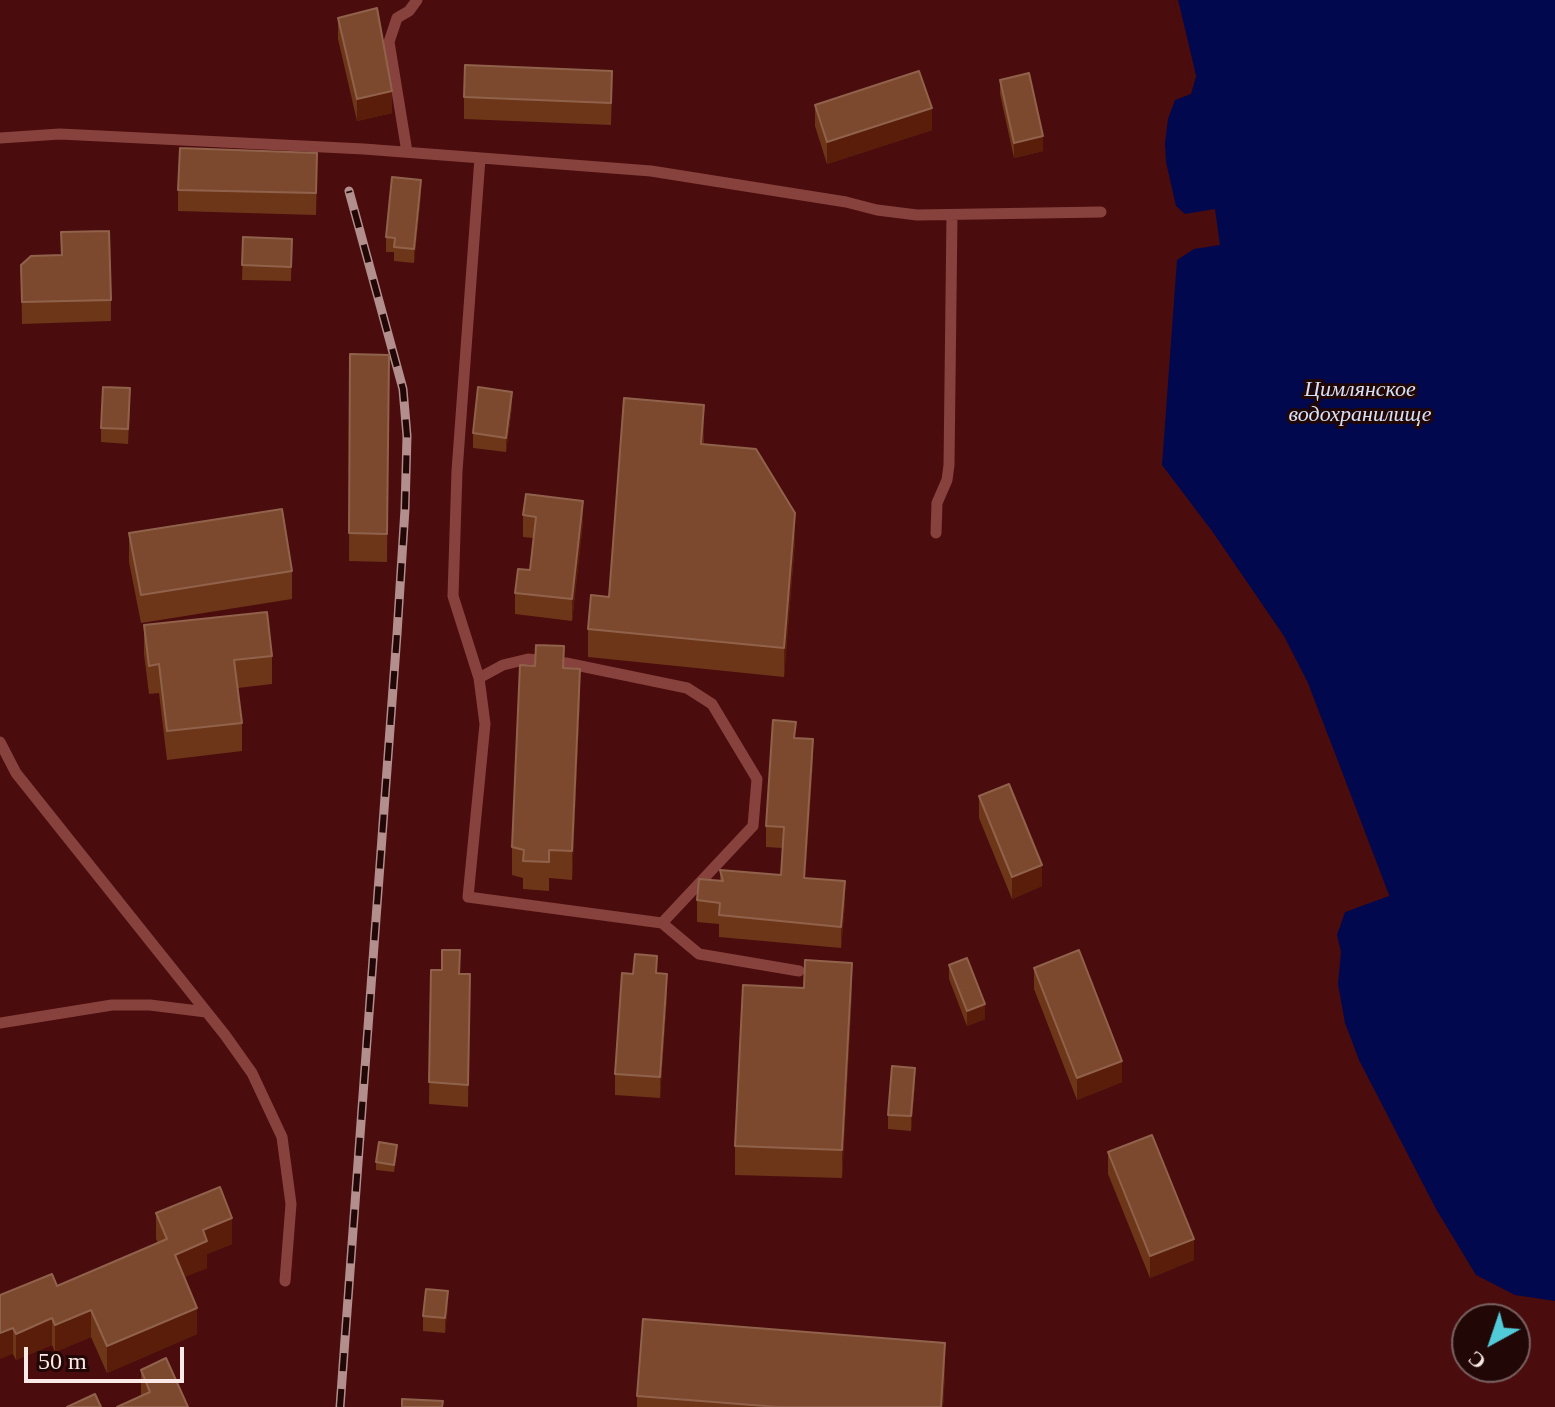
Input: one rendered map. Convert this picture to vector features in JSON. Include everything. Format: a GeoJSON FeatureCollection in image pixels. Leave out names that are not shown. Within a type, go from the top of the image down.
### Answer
{"type":"FeatureCollection","features":[{"type":"Feature","properties":{"kind":"lane"},"geometry":{"type":"LineString","coordinates":[[407,152],[389,42],[397,18],[409,11],[417,0]]}},
{"type":"Feature","properties":{"kind":"lane"},"geometry":{"type":"LineString","coordinates":[[0,138],[60,134],[407,152],[651,171],[846,202],[877,210],[952,215],[1101,212]]}},
{"type":"Feature","properties":{"kind":"lane"},"geometry":{"type":"LineString","coordinates":[[480,158],[457,471],[453,596],[479,678],[485,724],[468,897],[662,923],[699,954],[799,971]]}},
{"type":"Feature","properties":{"kind":"lane"},"geometry":{"type":"LineString","coordinates":[[936,533],[937,503],[947,480],[949,465],[952,215]]}},
{"type":"Feature","properties":{"kind":"lane"},"geometry":{"type":"LineString","coordinates":[[479,678],[503,665],[528,659],[566,663],[687,688],[712,704],[757,779],[753,826],[662,923]]}},
{"type":"Feature","properties":{"kind":"lane"},"geometry":{"type":"LineString","coordinates":[[0,742],[16,773],[252,1073],[282,1137],[291,1204],[285,1281]]}},
{"type":"Feature","properties":{"kind":"lane"},"geometry":{"type":"LineString","coordinates":[[0,1023],[112,1005],[150,1005],[206,1012]]}},
{"type":"Feature","properties":{"kind":"water","name":"Цимлянское водохранилище"},"geometry":{"type":"Polygon","coordinates":[[[1178,0],[1555,0],[1555,1301],[1515,1295],[1476,1275],[1436,1209],[1359,1060],[1345,1023],[1338,984],[1341,952],[1337,935],[1345,912],[1389,895],[1308,683],[1284,636],[1162,465],[1177,260],[1194,249],[1220,245],[1215,209],[1185,214],[1176,206],[1166,162],[1168,119],[1175,100],[1191,93],[1196,76],[1178,0]]]}},
{"type":"Feature","properties":{"kind":"pier"},"geometry":{"type":"Polygon","coordinates":[[[1178,0],[1196,76],[1191,94],[1175,100],[1174,96],[1188,91],[1192,76],[1174,1],[1178,0]]]}},
{"type":"Feature","properties":{"kind":"pier"},"geometry":{"type":"Polygon","coordinates":[[[1329,738],[1389,896],[1345,912],[1343,909],[1384,893],[1326,740],[1329,738]]]}},
{"type":"Feature","properties":{"kind":"building"},"geometry":{"type":"Polygon","coordinates":[[[377,8],[392,91],[357,99],[338,18],[377,8]]]}},
{"type":"Feature","properties":{"kind":"building"},"geometry":{"type":"Polygon","coordinates":[[[465,65],[612,71],[611,103],[464,97],[465,65]]]}},
{"type":"Feature","properties":{"kind":"building"},"geometry":{"type":"Polygon","coordinates":[[[919,71],[932,108],[827,142],[815,105],[919,71]]]}},
{"type":"Feature","properties":{"kind":"building"},"geometry":{"type":"Polygon","coordinates":[[[1029,73],[1043,136],[1014,143],[1000,80],[1029,73]]]}},
{"type":"Feature","properties":{"kind":"building"},"geometry":{"type":"Polygon","coordinates":[[[180,148],[317,153],[316,193],[178,190],[180,148]]]}},
{"type":"Feature","properties":{"kind":"building"},"geometry":{"type":"Polygon","coordinates":[[[392,177],[421,180],[414,249],[394,247],[395,238],[386,237],[392,177]]]}},
{"type":"Feature","properties":{"kind":"building"},"geometry":{"type":"Polygon","coordinates":[[[109,231],[111,300],[22,302],[21,265],[31,256],[62,255],[61,232],[109,231]]]}},
{"type":"Feature","properties":{"kind":"building"},"geometry":{"type":"Polygon","coordinates":[[[243,237],[292,239],[291,267],[242,265],[243,237]]]}},
{"type":"Feature","properties":{"kind":"building"},"geometry":{"type":"Polygon","coordinates":[[[350,354],[389,355],[387,534],[349,533],[350,354]]]}},
{"type":"Feature","properties":{"kind":"building"},"geometry":{"type":"Polygon","coordinates":[[[103,387],[130,388],[128,429],[101,428],[103,387]]]}},
{"type":"Feature","properties":{"kind":"building"},"geometry":{"type":"Polygon","coordinates":[[[478,387],[512,392],[506,438],[473,433],[478,387]]]}},
{"type":"Feature","properties":{"kind":"building"},"geometry":{"type":"Polygon","coordinates":[[[624,398],[704,405],[701,444],[756,449],[795,513],[784,648],[588,629],[591,595],[609,597],[624,398]]]}},
{"type":"Feature","properties":{"kind":"building"},"geometry":{"type":"Polygon","coordinates":[[[526,494],[583,501],[572,599],[515,593],[518,569],[530,570],[536,517],[523,515],[526,494]]]}},
{"type":"Feature","properties":{"kind":"building"},"geometry":{"type":"Polygon","coordinates":[[[282,509],[292,571],[141,595],[129,533],[282,509]]]}},
{"type":"Feature","properties":{"kind":"building"},"geometry":{"type":"Polygon","coordinates":[[[267,612],[272,656],[234,660],[242,723],[167,731],[159,664],[149,666],[144,625],[267,612]]]}},
{"type":"Feature","properties":{"kind":"building"},"geometry":{"type":"Polygon","coordinates":[[[536,645],[564,646],[563,668],[580,669],[572,851],[549,850],[549,862],[523,861],[524,850],[512,847],[520,665],[535,666],[536,645]]]}},
{"type":"Feature","properties":{"kind":"building"},"geometry":{"type":"Polygon","coordinates":[[[773,720],[796,722],[794,738],[813,739],[804,878],[845,881],[841,927],[719,915],[720,903],[697,900],[699,879],[723,881],[720,870],[781,875],[784,827],[766,826],[773,720]]]}},
{"type":"Feature","properties":{"kind":"building"},"geometry":{"type":"Polygon","coordinates":[[[1009,784],[1042,865],[1012,877],[979,796],[1009,784]]]}},
{"type":"Feature","properties":{"kind":"building"},"geometry":{"type":"Polygon","coordinates":[[[442,950],[460,950],[459,974],[470,974],[468,1085],[429,1082],[431,970],[442,970],[442,950]]]}},
{"type":"Feature","properties":{"kind":"building"},"geometry":{"type":"Polygon","coordinates":[[[1079,950],[1122,1061],[1077,1078],[1034,968],[1079,950]]]}},
{"type":"Feature","properties":{"kind":"building"},"geometry":{"type":"Polygon","coordinates":[[[635,954],[657,956],[656,973],[667,974],[660,1077],[615,1074],[622,973],[633,974],[635,954]]]}},
{"type":"Feature","properties":{"kind":"building"},"geometry":{"type":"Polygon","coordinates":[[[967,958],[985,1004],[967,1011],[949,965],[967,958]]]}},
{"type":"Feature","properties":{"kind":"building"},"geometry":{"type":"Polygon","coordinates":[[[805,960],[852,963],[842,1150],[735,1146],[743,985],[804,988],[805,960]]]}},
{"type":"Feature","properties":{"kind":"building"},"geometry":{"type":"Polygon","coordinates":[[[892,1066],[915,1068],[911,1116],[888,1115],[892,1066]]]}},
{"type":"Feature","properties":{"kind":"building"},"geometry":{"type":"Polygon","coordinates":[[[1152,1135],[1194,1239],[1150,1256],[1108,1152],[1152,1135]]]}},
{"type":"Feature","properties":{"kind":"building"},"geometry":{"type":"Polygon","coordinates":[[[379,1142],[397,1145],[394,1165],[376,1162],[379,1142]]]}},
{"type":"Feature","properties":{"kind":"building"},"geometry":{"type":"Polygon","coordinates":[[[220,1187],[232,1218],[203,1230],[207,1241],[175,1255],[197,1308],[107,1346],[91,1310],[55,1325],[52,1318],[16,1334],[13,1328],[0,1333],[0,1295],[52,1274],[57,1286],[167,1239],[156,1213],[220,1187]]]}},
{"type":"Feature","properties":{"kind":"building"},"geometry":{"type":"Polygon","coordinates":[[[426,1289],[448,1291],[445,1318],[423,1316],[426,1289]]]}},
{"type":"Feature","properties":{"kind":"building"},"geometry":{"type":"Polygon","coordinates":[[[643,1319],[945,1343],[941,1407],[778,1407],[637,1396],[643,1319]]]}},
{"type":"Feature","properties":{"kind":"building"},"geometry":{"type":"Polygon","coordinates":[[[166,1358],[188,1407],[117,1407],[150,1392],[141,1370],[166,1358]]]}},
{"type":"Feature","properties":{"kind":"building"},"geometry":{"type":"Polygon","coordinates":[[[95,1394],[101,1407],[67,1407],[95,1394]]]}},
{"type":"Feature","properties":{"kind":"building"},"geometry":{"type":"Polygon","coordinates":[[[402,1399],[443,1401],[442,1407],[402,1407],[402,1399]]]}},
{"type":"Feature","properties":{"kind":"railway"},"geometry":{"type":"LineString","coordinates":[[340,1407],[397,634],[407,436],[403,389],[349,191]]}}]}
